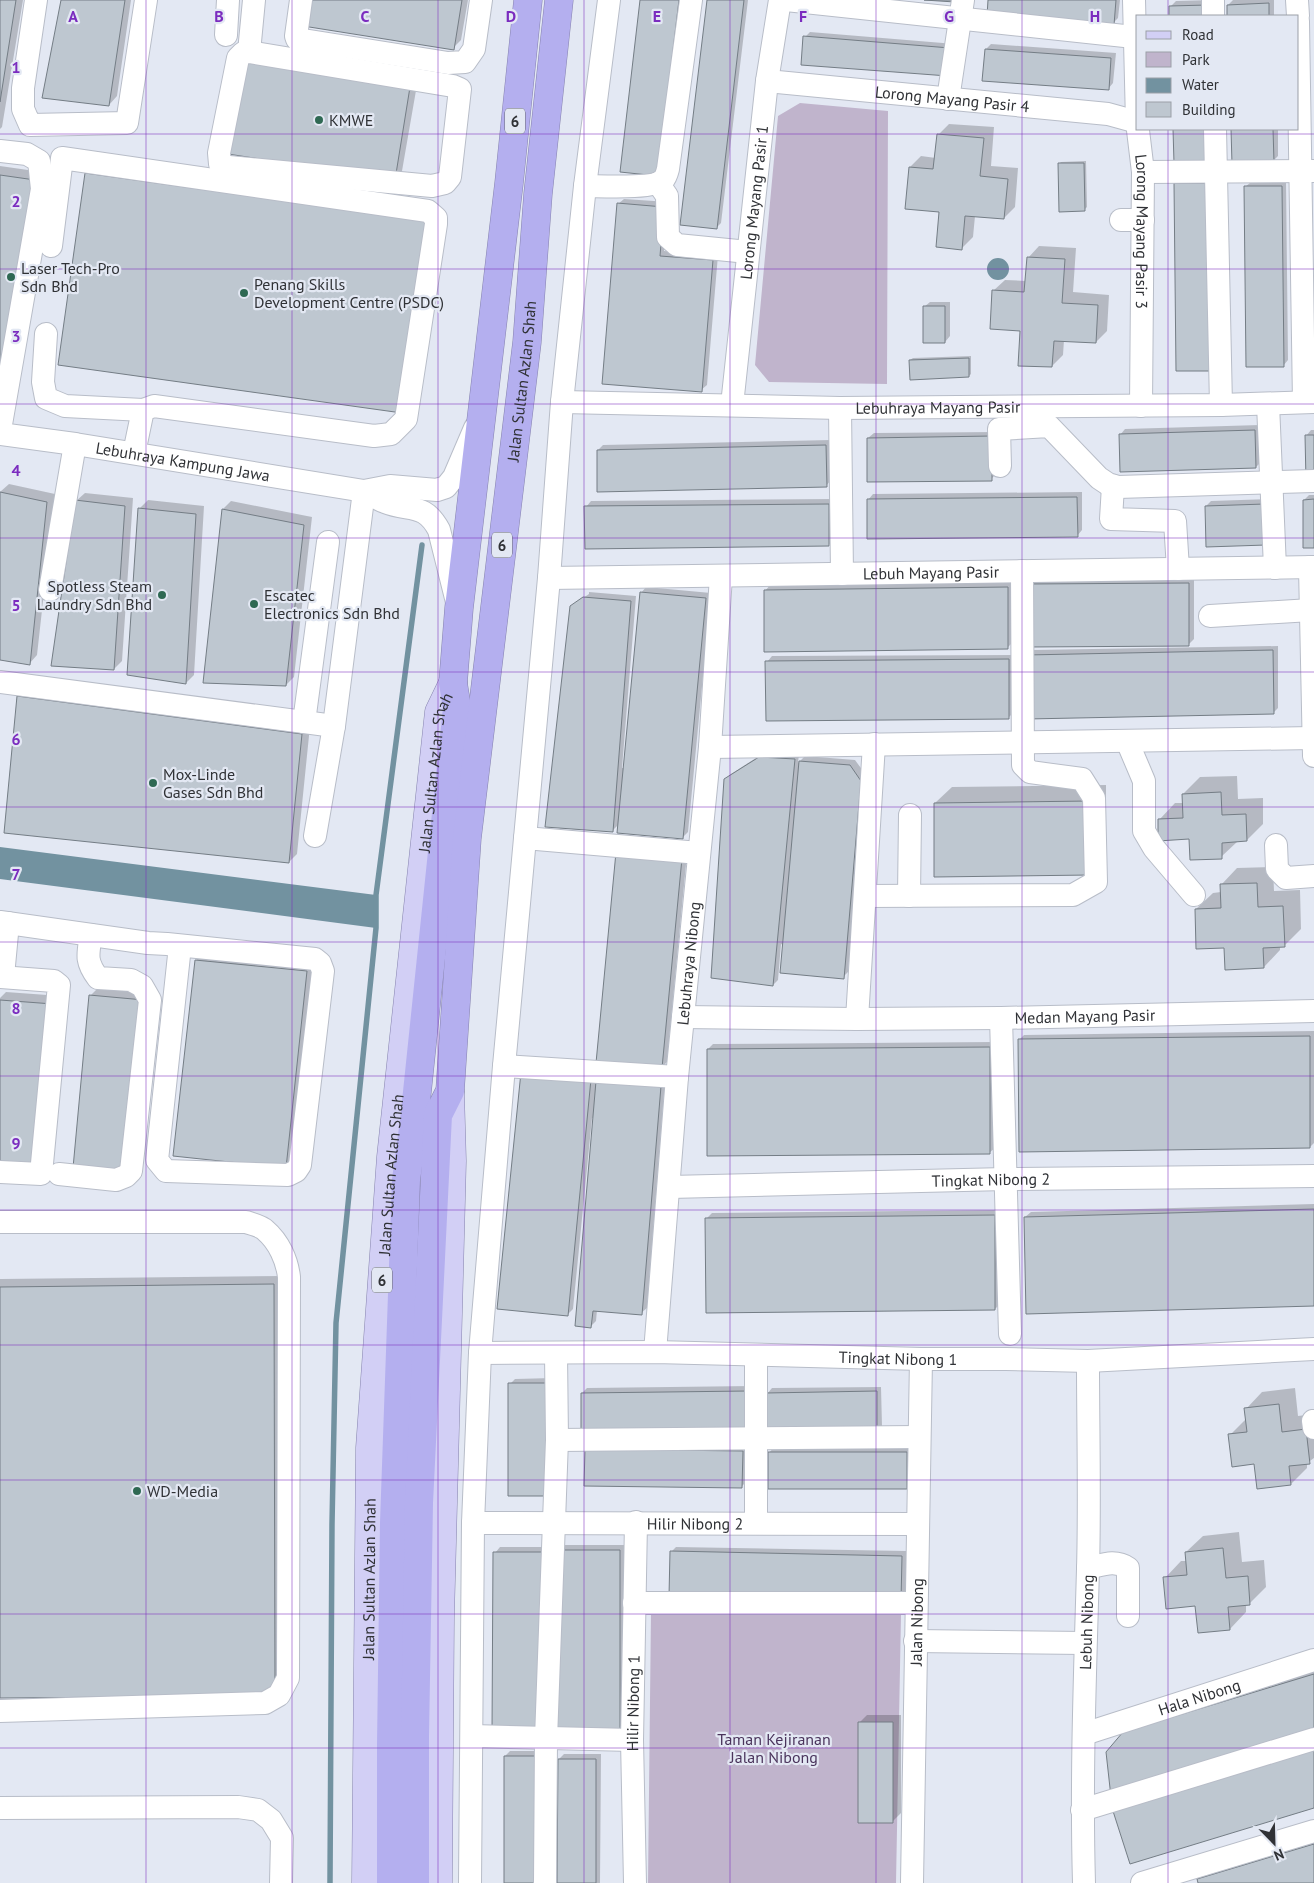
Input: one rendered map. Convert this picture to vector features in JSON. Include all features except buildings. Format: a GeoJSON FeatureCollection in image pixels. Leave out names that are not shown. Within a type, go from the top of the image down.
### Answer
{"type":"FeatureCollection","features":[{"type":"Feature","properties":{"kind":"highway","name":"Jalan Sultan Azlan Shah"},"geometry":{"type":"LineString","coordinates":[[415,1883],[415,1736],[406,1180],[414,1121],[457,708],[453,683],[459,608],[528,0]]}},
{"type":"Feature","properties":{"kind":"highway","name":"Jalan Sultan Azlan Shah"},"geometry":{"type":"LineString","coordinates":[[391,1883],[394,1523],[410,1419],[438,1115],[450,1090],[467,838],[527,342],[538,194],[559,0]]}},
{"type":"Feature","properties":{"kind":"main road","name":"Jalan Sultan Azlan Shah"},"geometry":{"type":"LineString","coordinates":[[366,1883],[370,1448],[381,1283],[391,1157],[438,712],[453,683]]}},
{"type":"Feature","properties":{"kind":"main road","name":"Jalan Sultan Azlan Shah"},"geometry":{"type":"LineString","coordinates":[[438,1883],[440,1618],[452,1161],[450,1090]]}},
{"type":"Feature","properties":{"kind":"street"},"geometry":{"type":"LineString","coordinates":[[36,0],[23,88],[23,109],[30,125],[127,123],[146,0]]}},
{"type":"Feature","properties":{"kind":"street"},"geometry":{"type":"LineString","coordinates":[[226,35],[228,0]]}},
{"type":"Feature","properties":{"kind":"street"},"geometry":{"type":"LineString","coordinates":[[249,52],[254,0]]}},
{"type":"Feature","properties":{"kind":"street"},"geometry":{"type":"LineString","coordinates":[[301,0],[297,38],[448,63],[465,62],[474,49],[480,0]]}},
{"type":"Feature","properties":{"kind":"street"},"geometry":{"type":"LineString","coordinates":[[470,1883],[473,1523],[480,1353],[504,1066],[549,578],[562,402],[585,186],[608,0]]}},
{"type":"Feature","properties":{"kind":"street"},"geometry":{"type":"LineString","coordinates":[[585,186],[658,184],[664,179],[668,169],[691,0]]}},
{"type":"Feature","properties":{"kind":"street","name":"Lorong Mayang Pasir 1"},"geometry":{"type":"LineString","coordinates":[[732,405],[767,82],[780,0]]}},
{"type":"Feature","properties":{"kind":"street"},"geometry":{"type":"LineString","coordinates":[[786,0],[961,9],[1134,37]]}},
{"type":"Feature","properties":{"kind":"street","name":"Lorong Mayang Pasir 3"},"geometry":{"type":"LineString","coordinates":[[1134,0],[1136,94]]}},
{"type":"Feature","properties":{"kind":"street"},"geometry":{"type":"LineString","coordinates":[[1213,0],[1213,15]]}},
{"type":"Feature","properties":{"kind":"street"},"geometry":{"type":"LineString","coordinates":[[1297,0],[1298,15]]}},
{"type":"Feature","properties":{"kind":"street"},"geometry":{"type":"LineString","coordinates":[[948,99],[961,9]]}},
{"type":"Feature","properties":{"kind":"street"},"geometry":{"type":"LineString","coordinates":[[1299,37],[1308,172],[1309,402]]}},
{"type":"Feature","properties":{"kind":"street"},"geometry":{"type":"LineString","coordinates":[[249,52],[453,86],[460,89],[450,178],[445,183],[432,186],[229,167],[220,164],[219,153],[238,58],[243,53],[249,52]]}},
{"type":"Feature","properties":{"kind":"street","name":"Lorong Mayang Pasir 4"},"geometry":{"type":"LineString","coordinates":[[767,82],[1108,114],[1136,122]]}},
{"type":"Feature","properties":{"kind":"street","name":"Lorong Mayang Pasir 3"},"geometry":{"type":"LineString","coordinates":[[1138,130],[1143,172],[1140,406]]}},
{"type":"Feature","properties":{"kind":"street"},"geometry":{"type":"LineString","coordinates":[[1215,130],[1221,405]]}},
{"type":"Feature","properties":{"kind":"street"},"geometry":{"type":"LineString","coordinates":[[0,151],[27,154],[39,161],[42,189],[2,407],[0,430]]}},
{"type":"Feature","properties":{"kind":"street"},"geometry":{"type":"LineString","coordinates":[[46,334],[43,382],[46,398],[65,406],[143,410],[154,406],[374,436],[391,434],[406,419],[436,218],[428,211],[62,158],[51,246]]}},
{"type":"Feature","properties":{"kind":"street"},"geometry":{"type":"LineString","coordinates":[[1143,172],[1308,172]]}},
{"type":"Feature","properties":{"kind":"street"},"geometry":{"type":"LineString","coordinates":[[658,184],[668,196],[668,237],[677,245],[748,252]]}},
{"type":"Feature","properties":{"kind":"street"},"geometry":{"type":"LineString","coordinates":[[1121,220],[1143,220]]}},
{"type":"Feature","properties":{"kind":"street","name":"Lebuhraya Mayang Pasir"},"geometry":{"type":"LineString","coordinates":[[562,402],[840,408],[1009,401],[1140,406],[1309,402]]}},
{"type":"Feature","properties":{"kind":"street"},"geometry":{"type":"LineString","coordinates":[[1268,404],[1275,568]]}},
{"type":"Feature","properties":{"kind":"street"},"geometry":{"type":"LineString","coordinates":[[840,408],[842,574]]}},
{"type":"Feature","properties":{"kind":"street"},"geometry":{"type":"LineString","coordinates":[[134,453],[143,410]]}},
{"type":"Feature","properties":{"kind":"street","name":"Lebuhraya Kampung Jawa"},"geometry":{"type":"LineString","coordinates":[[364,491],[390,486],[437,490],[446,486],[454,477],[482,411]]}},
{"type":"Feature","properties":{"kind":"street"},"geometry":{"type":"LineString","coordinates":[[1000,466],[999,429],[1049,426],[1099,478],[1113,486],[1314,481]]}},
{"type":"Feature","properties":{"kind":"street","name":"Lebuhraya Kampung Jawa"},"geometry":{"type":"LineString","coordinates":[[0,434],[134,453],[364,491],[385,502],[425,511],[433,519],[439,530],[459,608]]}},
{"type":"Feature","properties":{"kind":"street"},"geometry":{"type":"LineString","coordinates":[[50,590],[75,444]]}},
{"type":"Feature","properties":{"kind":"street"},"geometry":{"type":"LineString","coordinates":[[1113,486],[1112,519],[1175,521],[1178,569]]}},
{"type":"Feature","properties":{"kind":"street"},"geometry":{"type":"LineString","coordinates":[[315,836],[334,726],[364,491]]}},
{"type":"Feature","properties":{"kind":"street"},"geometry":{"type":"LineString","coordinates":[[304,722],[328,542]]}},
{"type":"Feature","properties":{"kind":"street"},"geometry":{"type":"LineString","coordinates":[[710,747],[1127,741],[1314,747],[1312,567]]}},
{"type":"Feature","properties":{"kind":"street","name":"Lebuh Mayang Pasir"},"geometry":{"type":"LineString","coordinates":[[549,578],[1312,567]]}},
{"type":"Feature","properties":{"kind":"street"},"geometry":{"type":"LineString","coordinates":[[866,896],[1073,895],[1096,882],[1094,798],[1082,779],[1030,772],[1023,765],[1022,571]]}},
{"type":"Feature","properties":{"kind":"street","name":"Lebuhraya Nibong"},"geometry":{"type":"LineString","coordinates":[[656,1352],[682,1017],[710,747],[720,576]]}},
{"type":"Feature","properties":{"kind":"street"},"geometry":{"type":"LineString","coordinates":[[1210,616],[1311,610]]}},
{"type":"Feature","properties":{"kind":"street"},"geometry":{"type":"LineString","coordinates":[[0,682],[334,726]]}},
{"type":"Feature","properties":{"kind":"street"},"geometry":{"type":"LineString","coordinates":[[1127,741],[1144,781],[1144,831],[1154,848],[1194,895]]}},
{"type":"Feature","properties":{"kind":"street"},"geometry":{"type":"LineString","coordinates":[[857,1019],[874,744]]}},
{"type":"Feature","properties":{"kind":"street"},"geometry":{"type":"LineString","coordinates":[[909,896],[910,815]]}},
{"type":"Feature","properties":{"kind":"street"},"geometry":{"type":"LineString","coordinates":[[525,838],[699,853]]}},
{"type":"Feature","properties":{"kind":"street"},"geometry":{"type":"LineString","coordinates":[[1276,845],[1277,869],[1286,878],[1314,876]]}},
{"type":"Feature","properties":{"kind":"street"},"geometry":{"type":"LineString","coordinates":[[0,1172],[40,1174],[59,985],[54,980],[2,976],[4,922],[174,945],[315,959],[320,963],[323,971],[319,1010],[300,1165],[296,1171],[288,1175],[166,1171],[157,1160],[174,945]]}},
{"type":"Feature","properties":{"kind":"street"},"geometry":{"type":"LineString","coordinates":[[59,1174],[116,1180],[126,1176],[131,1171],[150,1000],[142,986],[131,980],[98,978],[90,967],[88,956],[91,935]]}},
{"type":"Feature","properties":{"kind":"street","name":"Medan Mayang Pasir"},"geometry":{"type":"LineString","coordinates":[[682,1017],[1001,1018],[1314,1011]]}},
{"type":"Feature","properties":{"kind":"street"},"geometry":{"type":"LineString","coordinates":[[1001,1018],[1010,1334]]}},
{"type":"Feature","properties":{"kind":"street"},"geometry":{"type":"LineString","coordinates":[[504,1066],[677,1077]]}},
{"type":"Feature","properties":{"kind":"street","name":"Tingkat Nibong 2"},"geometry":{"type":"LineString","coordinates":[[670,1187],[1006,1179],[1314,1176]]}},
{"type":"Feature","properties":{"kind":"street"},"geometry":{"type":"LineString","coordinates":[[0,1222],[246,1222],[265,1229],[277,1244],[287,1261],[289,1277],[288,1678],[279,1695],[265,1703],[0,1711]]}},
{"type":"Feature","properties":{"kind":"street","name":"Tingkat Nibong 1"},"geometry":{"type":"LineString","coordinates":[[480,1353],[656,1352],[921,1360],[1006,1359],[1088,1361],[1314,1349]]}},
{"type":"Feature","properties":{"kind":"street"},"geometry":{"type":"LineString","coordinates":[[545,1883],[546,1739],[558,1440],[556,1353]]}},
{"type":"Feature","properties":{"kind":"street"},"geometry":{"type":"LineString","coordinates":[[756,1355],[756,1523]]}},
{"type":"Feature","properties":{"kind":"street","name":"Jalan Nibong"},"geometry":{"type":"LineString","coordinates":[[912,1883],[921,1360]]}},
{"type":"Feature","properties":{"kind":"street","name":"Lebuh Nibong"},"geometry":{"type":"LineString","coordinates":[[1084,1883],[1082,1810],[1084,1643],[1088,1568],[1088,1361]]}},
{"type":"Feature","properties":{"kind":"street"},"geometry":{"type":"LineString","coordinates":[[558,1440],[919,1437]]}},
{"type":"Feature","properties":{"kind":"street","name":"Hilir Nibong 1"},"geometry":{"type":"LineString","coordinates":[[634,1883],[632,1740],[636,1522]]}},
{"type":"Feature","properties":{"kind":"street","name":"Hilir Nibong 2"},"geometry":{"type":"LineString","coordinates":[[473,1523],[918,1524]]}},
{"type":"Feature","properties":{"kind":"street"},"geometry":{"type":"LineString","coordinates":[[1088,1568],[1112,1563],[1121,1564],[1128,1568],[1128,1616]]}},
{"type":"Feature","properties":{"kind":"street"},"geometry":{"type":"LineString","coordinates":[[634,1603],[916,1603]]}},
{"type":"Feature","properties":{"kind":"street"},"geometry":{"type":"LineString","coordinates":[[915,1641],[1084,1643]]}},
{"type":"Feature","properties":{"kind":"street","name":"Hala Nibong"},"geometry":{"type":"LineString","coordinates":[[1084,1734],[1314,1660]]}},
{"type":"Feature","properties":{"kind":"street"},"geometry":{"type":"LineString","coordinates":[[472,1736],[632,1740]]}},
{"type":"Feature","properties":{"kind":"street"},"geometry":{"type":"LineString","coordinates":[[1082,1810],[1314,1739]]}},
{"type":"Feature","properties":{"kind":"street"},"geometry":{"type":"LineString","coordinates":[[0,1808],[238,1807],[258,1810],[271,1820],[282,1838],[281,1883]]}},
{"type":"Feature","properties":{"kind":"street"},"geometry":{"type":"LineString","coordinates":[[1142,1883],[1314,1830]]}},
{"type":"Feature","properties":{"kind":"green space"},"geometry":{"type":"Polygon","coordinates":[[[800,103],[888,111],[887,384],[769,382],[755,365],[778,116],[800,103]]]}},
{"type":"Feature","properties":{"kind":"green space","name":"Taman Kejiranan Jalan Nibong"},"geometry":{"type":"Polygon","coordinates":[[[651,1611],[901,1614],[896,1883],[648,1883],[651,1611]]]}},
{"type":"Feature","properties":{"kind":"water"},"geometry":{"type":"Polygon","coordinates":[[[998,258],[1006,261],[1009,269],[1006,277],[998,280],[990,277],[987,269],[990,261],[998,258]]]}},
{"type":"Feature","properties":{"kind":"water"},"geometry":{"type":"Polygon","coordinates":[[[0,847],[376,895],[376,928],[0,879],[0,847]]]}},
{"type":"Feature","properties":{"kind":"waterway"},"geometry":{"type":"LineString","coordinates":[[330,1883],[332,1524],[336,1323],[376,928],[376,895],[422,545]]}},
{"type":"Feature","properties":{"kind":"place","name":"KMWE"},"geometry":{"type":"Point","coordinates":[319,120]}},
{"type":"Feature","properties":{"kind":"place","name":"Laser Tech-Pro Sdn Bhd"},"geometry":{"type":"Point","coordinates":[11,277]}},
{"type":"Feature","properties":{"kind":"place","name":"Penang Skills Development Centre (PSDC)"},"geometry":{"type":"Point","coordinates":[244,293]}},
{"type":"Feature","properties":{"kind":"place","name":"Spotless Steam Laundry Sdn Bhd"},"geometry":{"type":"Point","coordinates":[162,595]}},
{"type":"Feature","properties":{"kind":"place","name":"Escatec Electronics Sdn Bhd"},"geometry":{"type":"Point","coordinates":[254,604]}},
{"type":"Feature","properties":{"kind":"place","name":"Mox-Linde Gases Sdn Bhd"},"geometry":{"type":"Point","coordinates":[153,783]}},
{"type":"Feature","properties":{"kind":"place","name":"WD-Media"},"geometry":{"type":"Point","coordinates":[137,1491]}}]}
